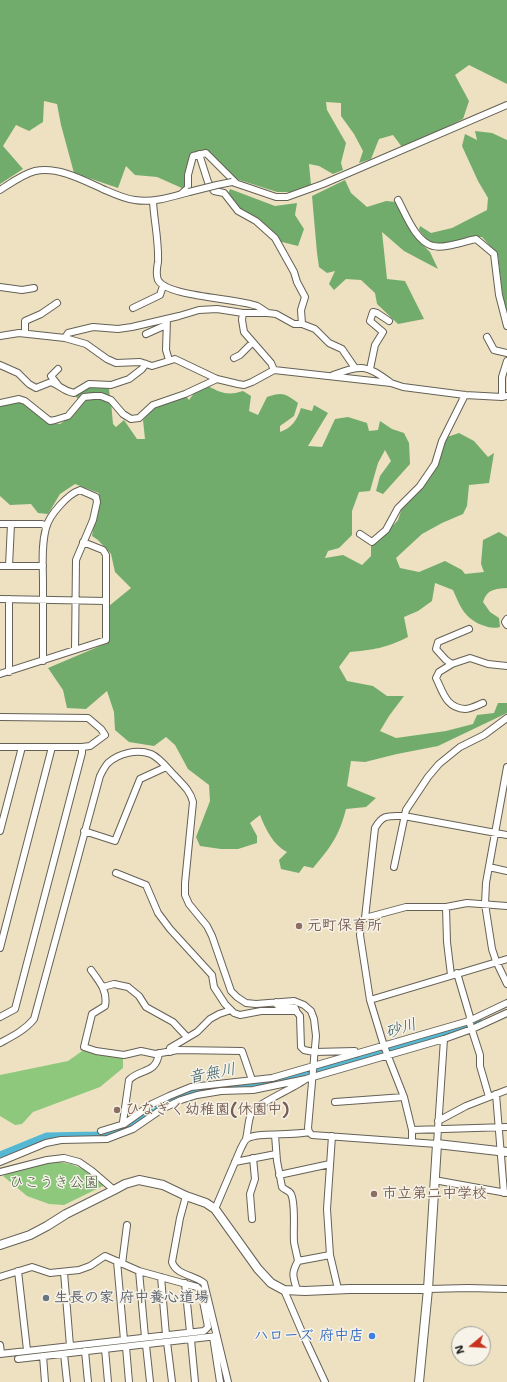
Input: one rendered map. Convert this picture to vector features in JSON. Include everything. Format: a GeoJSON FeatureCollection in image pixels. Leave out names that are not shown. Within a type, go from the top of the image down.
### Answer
{"type":"FeatureCollection","features":[{"type":"Feature","properties":{"kind":"main road"},"geometry":{"type":"LineString","coordinates":[[419,1382],[428,1290],[437,1144],[504,1151]]}},
{"type":"Feature","properties":{"kind":"main road"},"geometry":{"type":"LineString","coordinates":[[0,1245],[30,1235],[66,1214],[125,1184],[139,1180],[164,1185],[186,1196],[206,1203],[215,1209],[258,1269],[271,1282],[284,1290],[428,1290]]}},
{"type":"Feature","properties":{"kind":"street"},"geometry":{"type":"LineString","coordinates":[[180,195],[188,188],[188,175],[193,156],[199,154],[206,153],[234,183],[264,194],[276,197],[286,197],[323,184],[507,105]]}},
{"type":"Feature","properties":{"kind":"street"},"geometry":{"type":"LineString","coordinates":[[199,154],[208,182],[214,191],[224,193],[238,211],[256,221],[275,238],[294,272],[297,282],[305,297],[301,310],[302,324]]}},
{"type":"Feature","properties":{"kind":"street"},"geometry":{"type":"LineString","coordinates":[[0,190],[18,178],[35,171],[52,170],[67,174],[133,200],[153,201],[165,199],[217,185],[234,183]]}},
{"type":"Feature","properties":{"kind":"street"},"geometry":{"type":"LineString","coordinates":[[398,200],[414,230],[424,242],[433,246],[441,247],[476,239],[494,254],[499,295],[507,326]]}},
{"type":"Feature","properties":{"kind":"street"},"geometry":{"type":"LineString","coordinates":[[153,201],[158,255],[157,274],[158,280],[164,286],[174,290],[257,306],[268,313]]}},
{"type":"Feature","properties":{"kind":"street"},"geometry":{"type":"LineString","coordinates":[[133,308],[160,295],[164,286]]}},
{"type":"Feature","properties":{"kind":"street"},"geometry":{"type":"LineString","coordinates":[[0,287],[22,290],[34,288]]}},
{"type":"Feature","properties":{"kind":"street"},"geometry":{"type":"LineString","coordinates":[[25,334],[25,321],[41,314],[57,303]]}},
{"type":"Feature","properties":{"kind":"street"},"geometry":{"type":"LineString","coordinates":[[146,334],[166,322],[199,310],[217,309],[243,313],[276,314],[294,324],[302,324],[315,330],[329,343],[342,349],[355,368]]}},
{"type":"Feature","properties":{"kind":"street"},"geometry":{"type":"LineString","coordinates":[[370,369],[375,345],[383,332],[370,322],[373,312],[389,321]]}},
{"type":"Feature","properties":{"kind":"street"},"geometry":{"type":"LineString","coordinates":[[243,313],[242,320],[244,332],[271,363],[274,370]]}},
{"type":"Feature","properties":{"kind":"street"},"geometry":{"type":"LineString","coordinates":[[65,338],[68,333],[93,327],[118,329],[166,322]]}},
{"type":"Feature","properties":{"kind":"street"},"geometry":{"type":"LineString","coordinates":[[166,322],[168,332],[166,350],[169,360]]}},
{"type":"Feature","properties":{"kind":"street"},"geometry":{"type":"LineString","coordinates":[[0,336],[19,333],[65,338],[86,344],[107,359],[116,363],[140,362],[152,366],[175,359],[217,379],[244,385],[274,370],[391,383],[403,387],[465,395],[505,396],[502,377],[507,361]]}},
{"type":"Feature","properties":{"kind":"street"},"geometry":{"type":"LineString","coordinates":[[487,337],[494,350],[507,353]]}},
{"type":"Feature","properties":{"kind":"street"},"geometry":{"type":"LineString","coordinates":[[234,358],[240,355],[253,342]]}},
{"type":"Feature","properties":{"kind":"street"},"geometry":{"type":"LineString","coordinates":[[0,364],[18,373],[29,384],[36,388],[51,382],[58,385]]}},
{"type":"Feature","properties":{"kind":"street"},"geometry":{"type":"LineString","coordinates":[[58,369],[51,376],[64,391],[74,393],[89,384],[111,385],[129,379],[146,364]]}},
{"type":"Feature","properties":{"kind":"street"},"geometry":{"type":"LineString","coordinates":[[332,376],[355,368],[370,369],[391,383]]}},
{"type":"Feature","properties":{"kind":"street"},"geometry":{"type":"LineString","coordinates":[[0,403],[19,399],[26,401],[50,421],[68,416],[84,397],[102,396],[111,400],[123,414],[131,418],[139,418],[153,405],[185,394],[217,379]]}},
{"type":"Feature","properties":{"kind":"street"},"geometry":{"type":"LineString","coordinates":[[360,534],[372,542],[386,530],[398,508],[420,486],[435,464],[442,441],[465,395]]}},
{"type":"Feature","properties":{"kind":"street"},"geometry":{"type":"LineString","coordinates":[[43,661],[43,543],[46,526],[56,511],[74,492],[80,490],[96,497],[97,502],[92,520],[76,560],[75,650]]}},
{"type":"Feature","properties":{"kind":"street"},"geometry":{"type":"LineString","coordinates":[[0,524],[42,524],[46,526]]}},
{"type":"Feature","properties":{"kind":"street"},"geometry":{"type":"LineString","coordinates":[[10,566],[11,524]]}},
{"type":"Feature","properties":{"kind":"street"},"geometry":{"type":"LineString","coordinates":[[0,674],[106,640],[106,555],[103,550],[83,542]]}},
{"type":"Feature","properties":{"kind":"street"},"geometry":{"type":"LineString","coordinates":[[0,566],[43,566]]}},
{"type":"Feature","properties":{"kind":"street"},"geometry":{"type":"LineString","coordinates":[[0,599],[106,601]]}},
{"type":"Feature","properties":{"kind":"street"},"geometry":{"type":"LineString","coordinates":[[9,599],[9,672]]}},
{"type":"Feature","properties":{"kind":"street"},"geometry":{"type":"LineString","coordinates":[[507,619],[505,622],[507,625]]}},
{"type":"Feature","properties":{"kind":"street"},"geometry":{"type":"LineString","coordinates":[[452,664],[436,649],[438,642],[469,629]]}},
{"type":"Feature","properties":{"kind":"street"},"geometry":{"type":"LineString","coordinates":[[483,703],[465,709],[452,705],[446,701],[436,678],[439,672],[452,664],[470,658],[488,664],[507,666]]}},
{"type":"Feature","properties":{"kind":"street"},"geometry":{"type":"LineString","coordinates":[[0,717],[88,718],[101,729],[105,735],[90,746],[82,747],[0,746]]}},
{"type":"Feature","properties":{"kind":"street"},"geometry":{"type":"LineString","coordinates":[[394,868],[404,816],[417,792],[439,764],[460,747],[484,735],[507,718]]}},
{"type":"Feature","properties":{"kind":"street"},"geometry":{"type":"LineString","coordinates":[[0,830],[22,747]]}},
{"type":"Feature","properties":{"kind":"street"},"geometry":{"type":"LineString","coordinates":[[0,948],[52,747]]}},
{"type":"Feature","properties":{"kind":"street"},"geometry":{"type":"LineString","coordinates":[[0,1018],[15,1009],[82,753],[82,747]]}},
{"type":"Feature","properties":{"kind":"street"},"geometry":{"type":"LineString","coordinates":[[0,1043],[20,1032],[34,1019],[100,776],[107,764],[118,756],[128,752],[142,752],[152,755],[166,767],[191,794],[193,802],[185,895],[189,904],[212,936],[231,991],[246,1003],[256,1004],[294,1001],[304,1005],[310,1011],[314,1019],[316,1027],[314,1066],[309,1078],[309,1132]]}},
{"type":"Feature","properties":{"kind":"street"},"geometry":{"type":"LineString","coordinates":[[84,831],[115,841],[140,778],[166,767]]}},
{"type":"Feature","properties":{"kind":"street"},"geometry":{"type":"LineString","coordinates":[[507,767],[489,867],[485,904],[492,949],[507,984]]}},
{"type":"Feature","properties":{"kind":"street"},"geometry":{"type":"LineString","coordinates":[[365,918],[375,828],[379,820],[387,816],[404,816],[507,835]]}},
{"type":"Feature","properties":{"kind":"street"},"geometry":{"type":"LineString","coordinates":[[489,867],[507,871]]}},
{"type":"Feature","properties":{"kind":"street"},"geometry":{"type":"LineString","coordinates":[[116,873],[146,885],[158,913],[170,929],[212,975],[214,987],[225,1004],[234,1013],[240,1015],[261,1011],[296,1011]]}},
{"type":"Feature","properties":{"kind":"street"},"geometry":{"type":"LineString","coordinates":[[412,1142],[412,1130],[404,1097],[384,1046],[370,1000],[360,934],[361,922],[365,918],[406,907],[446,907],[468,904],[507,906]]}},
{"type":"Feature","properties":{"kind":"street"},"geometry":{"type":"LineString","coordinates":[[446,907],[447,942],[454,974],[470,1017],[469,1021],[480,1055],[480,1066],[489,1097]]}},
{"type":"Feature","properties":{"kind":"street"},"geometry":{"type":"LineString","coordinates":[[370,1000],[507,958]]}},
{"type":"Feature","properties":{"kind":"street"},"geometry":{"type":"LineString","coordinates":[[91,970],[103,987],[106,1002],[105,1006],[92,1014],[84,1047],[124,1055],[141,1051],[159,1053],[178,1050],[242,1051],[252,1080]]}},
{"type":"Feature","properties":{"kind":"street"},"geometry":{"type":"LineString","coordinates":[[103,987],[114,984],[128,988],[139,996],[146,1007],[173,1022],[187,1037]]}},
{"type":"Feature","properties":{"kind":"street"},"geometry":{"type":"LineString","coordinates":[[276,1002],[277,1005],[296,1008],[296,1011],[300,1016],[301,1047],[304,1050],[314,1052],[355,1051],[356,1054]]}},
{"type":"Feature","properties":{"kind":"street"},"geometry":{"type":"LineString","coordinates":[[101,1131],[124,1124],[152,1104],[192,1087],[272,1078],[469,1021],[507,1003]]}},
{"type":"Feature","properties":{"kind":"street"},"geometry":{"type":"LineString","coordinates":[[170,1052],[170,1048],[197,1032],[210,1019],[231,1010]]}},
{"type":"Feature","properties":{"kind":"street"},"geometry":{"type":"LineString","coordinates":[[0,1162],[46,1143],[61,1140],[107,1139],[133,1129],[162,1110],[181,1100],[197,1095],[221,1091],[253,1090],[309,1078],[444,1039],[472,1029],[507,1012]]}},
{"type":"Feature","properties":{"kind":"street"},"geometry":{"type":"LineString","coordinates":[[246,1139],[254,1136],[301,1134],[309,1132],[312,1135],[437,1144],[444,1039]]}},
{"type":"Feature","properties":{"kind":"street"},"geometry":{"type":"LineString","coordinates":[[124,1124],[123,1122],[129,1080],[132,1077],[150,1070],[155,1066],[158,1061],[159,1053]]}},
{"type":"Feature","properties":{"kind":"street"},"geometry":{"type":"LineString","coordinates":[[215,1209],[246,1139],[251,1113],[260,1105],[309,1078]]}},
{"type":"Feature","properties":{"kind":"street"},"geometry":{"type":"LineString","coordinates":[[438,1121],[466,1106],[507,1090]]}},
{"type":"Feature","properties":{"kind":"street"},"geometry":{"type":"LineString","coordinates":[[434,1180],[506,1193],[504,1151],[499,1128],[496,1094]]}},
{"type":"Feature","properties":{"kind":"street"},"geometry":{"type":"LineString","coordinates":[[335,1102],[404,1097]]}},
{"type":"Feature","properties":{"kind":"street"},"geometry":{"type":"LineString","coordinates":[[412,1130],[507,1127]]}},
{"type":"Feature","properties":{"kind":"street"},"geometry":{"type":"LineString","coordinates":[[275,1135],[276,1154],[282,1187],[292,1195],[294,1244],[298,1261],[293,1270],[293,1279],[297,1290]]}},
{"type":"Feature","properties":{"kind":"street"},"geometry":{"type":"LineString","coordinates":[[332,1136],[327,1209],[330,1255],[338,1289]]}},
{"type":"Feature","properties":{"kind":"street"},"geometry":{"type":"LineString","coordinates":[[236,1162],[276,1154]]}},
{"type":"Feature","properties":{"kind":"street"},"geometry":{"type":"LineString","coordinates":[[0,1172],[47,1160],[64,1158],[79,1162],[92,1170],[114,1190]]}},
{"type":"Feature","properties":{"kind":"street"},"geometry":{"type":"LineString","coordinates":[[252,1219],[250,1194],[255,1180],[253,1158]]}},
{"type":"Feature","properties":{"kind":"street"},"geometry":{"type":"LineString","coordinates":[[280,1175],[330,1164]]}},
{"type":"Feature","properties":{"kind":"street"},"geometry":{"type":"LineString","coordinates":[[0,1346],[0,1354],[204,1331],[208,1327],[204,1283],[178,1271],[174,1268],[172,1262],[180,1218],[186,1196]]}},
{"type":"Feature","properties":{"kind":"street"},"geometry":{"type":"LineString","coordinates":[[124,1340],[119,1262],[127,1226]]}},
{"type":"Feature","properties":{"kind":"street"},"geometry":{"type":"LineString","coordinates":[[298,1261],[330,1255]]}},
{"type":"Feature","properties":{"kind":"street"},"geometry":{"type":"LineString","coordinates":[[0,1277],[32,1267],[50,1273],[64,1272],[90,1266],[105,1256],[139,1271],[197,1287],[205,1298],[228,1382]]}},
{"type":"Feature","properties":{"kind":"street"},"geometry":{"type":"LineString","coordinates":[[18,1271],[27,1350]]}},
{"type":"Feature","properties":{"kind":"street"},"geometry":{"type":"LineString","coordinates":[[139,1271],[145,1337]]}},
{"type":"Feature","properties":{"kind":"street"},"geometry":{"type":"LineString","coordinates":[[64,1272],[70,1346]]}},
{"type":"Feature","properties":{"kind":"street"},"geometry":{"type":"LineString","coordinates":[[161,1277],[166,1335]]}},
{"type":"Feature","properties":{"kind":"street"},"geometry":{"type":"LineString","coordinates":[[185,1283],[190,1332]]}},
{"type":"Feature","properties":{"kind":"street"},"geometry":{"type":"LineString","coordinates":[[428,1290],[468,1288],[507,1289]]}},
{"type":"Feature","properties":{"kind":"street"},"geometry":{"type":"LineString","coordinates":[[284,1290],[325,1382]]}},
{"type":"Feature","properties":{"kind":"street"},"geometry":{"type":"LineString","coordinates":[[18,1359],[215,1337]]}},
{"type":"Feature","properties":{"kind":"street"},"geometry":{"type":"LineString","coordinates":[[215,1337],[220,1382]]}},
{"type":"Feature","properties":{"kind":"street"},"geometry":{"type":"LineString","coordinates":[[191,1340],[195,1382]]}},
{"type":"Feature","properties":{"kind":"street"},"geometry":{"type":"LineString","coordinates":[[167,1342],[172,1382]]}},
{"type":"Feature","properties":{"kind":"street"},"geometry":{"type":"LineString","coordinates":[[146,1345],[150,1382]]}},
{"type":"Feature","properties":{"kind":"street"},"geometry":{"type":"LineString","coordinates":[[126,1347],[129,1382]]}},
{"type":"Feature","properties":{"kind":"street"},"geometry":{"type":"LineString","coordinates":[[105,1349],[108,1382]]}},
{"type":"Feature","properties":{"kind":"street"},"geometry":{"type":"LineString","coordinates":[[85,1352],[88,1382]]}},
{"type":"Feature","properties":{"kind":"street"},"geometry":{"type":"LineString","coordinates":[[64,1354],[67,1382]]}},
{"type":"Feature","properties":{"kind":"street"},"geometry":{"type":"LineString","coordinates":[[43,1356],[45,1382]]}},
{"type":"Feature","properties":{"kind":"green space"},"geometry":{"type":"Polygon","coordinates":[[[0,0],[507,0],[507,84],[469,65],[455,75],[469,101],[463,119],[402,147],[393,135],[379,139],[371,159],[359,163],[363,151],[354,134],[341,116],[341,103],[326,102],[327,110],[346,143],[341,163],[343,170],[333,174],[319,166],[309,164],[311,185],[293,192],[277,192],[233,178],[206,150],[192,154],[185,173],[184,189],[157,177],[135,175],[126,166],[118,188],[74,173],[57,104],[44,101],[43,122],[29,131],[16,125],[3,146],[23,169],[0,184],[0,0]]]}},
{"type":"Feature","properties":{"kind":"green space"},"geometry":{"type":"Polygon","coordinates":[[[475,131],[492,133],[507,140],[507,315],[503,300],[498,255],[482,237],[436,243],[429,242],[419,230],[420,226],[431,233],[452,228],[487,210],[488,198],[478,181],[462,146],[465,134],[477,140],[475,131]]]}},
{"type":"Feature","properties":{"kind":"green space"},"geometry":{"type":"Polygon","coordinates":[[[345,180],[351,193],[367,207],[386,201],[397,202],[418,240],[430,252],[438,269],[404,251],[382,232],[387,279],[405,281],[424,319],[398,324],[377,304],[375,293],[361,280],[346,279],[334,290],[329,284],[335,271],[327,273],[319,267],[312,196],[345,180]]]}},
{"type":"Feature","properties":{"kind":"green space"},"geometry":{"type":"Polygon","coordinates":[[[230,189],[275,206],[297,203],[295,215],[304,229],[298,246],[282,242],[253,216],[241,209],[228,194],[230,189]]]}},
{"type":"Feature","properties":{"kind":"green space"},"geometry":{"type":"Polygon","coordinates":[[[89,385],[101,386],[109,389],[110,398],[83,396],[78,399],[75,395],[89,385]]]}},
{"type":"Feature","properties":{"kind":"green space"},"geometry":{"type":"Polygon","coordinates":[[[208,386],[225,393],[243,391],[251,396],[249,411],[258,415],[267,397],[276,394],[283,394],[290,397],[298,403],[294,416],[280,426],[280,432],[294,423],[301,408],[312,411],[314,405],[328,413],[308,446],[322,447],[335,419],[348,417],[367,423],[369,431],[378,430],[380,421],[392,429],[404,433],[409,443],[410,464],[383,494],[376,491],[380,476],[391,461],[385,450],[378,463],[370,491],[359,492],[352,511],[352,535],[339,548],[328,551],[325,558],[343,555],[362,565],[371,556],[371,543],[387,532],[398,520],[403,505],[421,488],[447,437],[459,433],[474,441],[488,457],[494,453],[489,483],[469,485],[467,506],[463,514],[422,534],[396,558],[400,568],[419,572],[445,561],[462,570],[465,574],[484,572],[481,564],[483,540],[499,532],[507,537],[507,588],[492,590],[487,594],[483,602],[490,612],[499,618],[500,627],[488,627],[471,619],[463,611],[453,590],[435,583],[432,601],[418,611],[404,617],[408,637],[393,644],[379,648],[350,652],[339,667],[347,681],[373,686],[387,696],[404,696],[380,731],[396,738],[446,731],[473,724],[477,715],[494,713],[498,703],[507,703],[507,713],[438,746],[365,762],[351,761],[347,786],[376,798],[366,807],[346,809],[334,841],[325,854],[313,868],[304,866],[299,873],[281,869],[279,860],[287,852],[274,841],[267,831],[260,815],[250,823],[257,836],[257,843],[238,849],[221,849],[200,846],[196,837],[210,801],[209,785],[188,769],[175,745],[166,737],[154,746],[129,742],[115,730],[114,712],[107,691],[86,709],[67,708],[63,690],[48,668],[107,643],[109,606],[131,588],[115,572],[111,554],[98,540],[92,536],[99,493],[75,484],[60,494],[48,514],[38,513],[31,504],[10,505],[0,496],[0,405],[22,401],[49,422],[60,424],[70,417],[87,397],[99,397],[111,402],[113,424],[116,427],[124,420],[137,439],[145,439],[143,420],[154,408],[186,396],[189,400],[195,392],[208,386]]]}},
{"type":"Feature","properties":{"kind":"green space"},"geometry":{"type":"Polygon","coordinates":[[[85,1049],[123,1057],[123,1068],[100,1087],[33,1112],[22,1124],[15,1125],[0,1116],[0,1075],[68,1061],[85,1049]]]}},
{"type":"Feature","properties":{"kind":"green space","name":"ひこうき公園"},"geometry":{"type":"Polygon","coordinates":[[[53,1161],[71,1164],[85,1170],[105,1185],[64,1205],[49,1204],[27,1196],[3,1176],[16,1170],[53,1161]]]}},
{"type":"Feature","properties":{"kind":"waterway","name":"音無川"},"geometry":{"type":"LineString","coordinates":[[0,1156],[47,1137],[96,1136],[121,1129],[137,1121],[151,1109],[174,1097],[194,1090],[272,1081],[300,1075],[464,1026],[477,1020]]}},
{"type":"Feature","properties":{"kind":"place","name":"元町保育所"},"geometry":{"type":"Point","coordinates":[299,926]}},
{"type":"Feature","properties":{"kind":"place","name":"ひなぎく幼稚園(休園中)"},"geometry":{"type":"Point","coordinates":[117,1110]}},
{"type":"Feature","properties":{"kind":"place","name":"市立第二中学校"},"geometry":{"type":"Point","coordinates":[374,1194]}},
{"type":"Feature","properties":{"kind":"place","name":"生長の家 府中養心道場"},"geometry":{"type":"Point","coordinates":[46,1298]}},
{"type":"Feature","properties":{"kind":"place","name":"ハローズ 府中店"},"geometry":{"type":"Point","coordinates":[372,1336]}},
{"type":"Feature","properties":{"kind":"water label","name":"砂川"},"geometry":{"type":"Point","coordinates":[401,1029]}}]}
